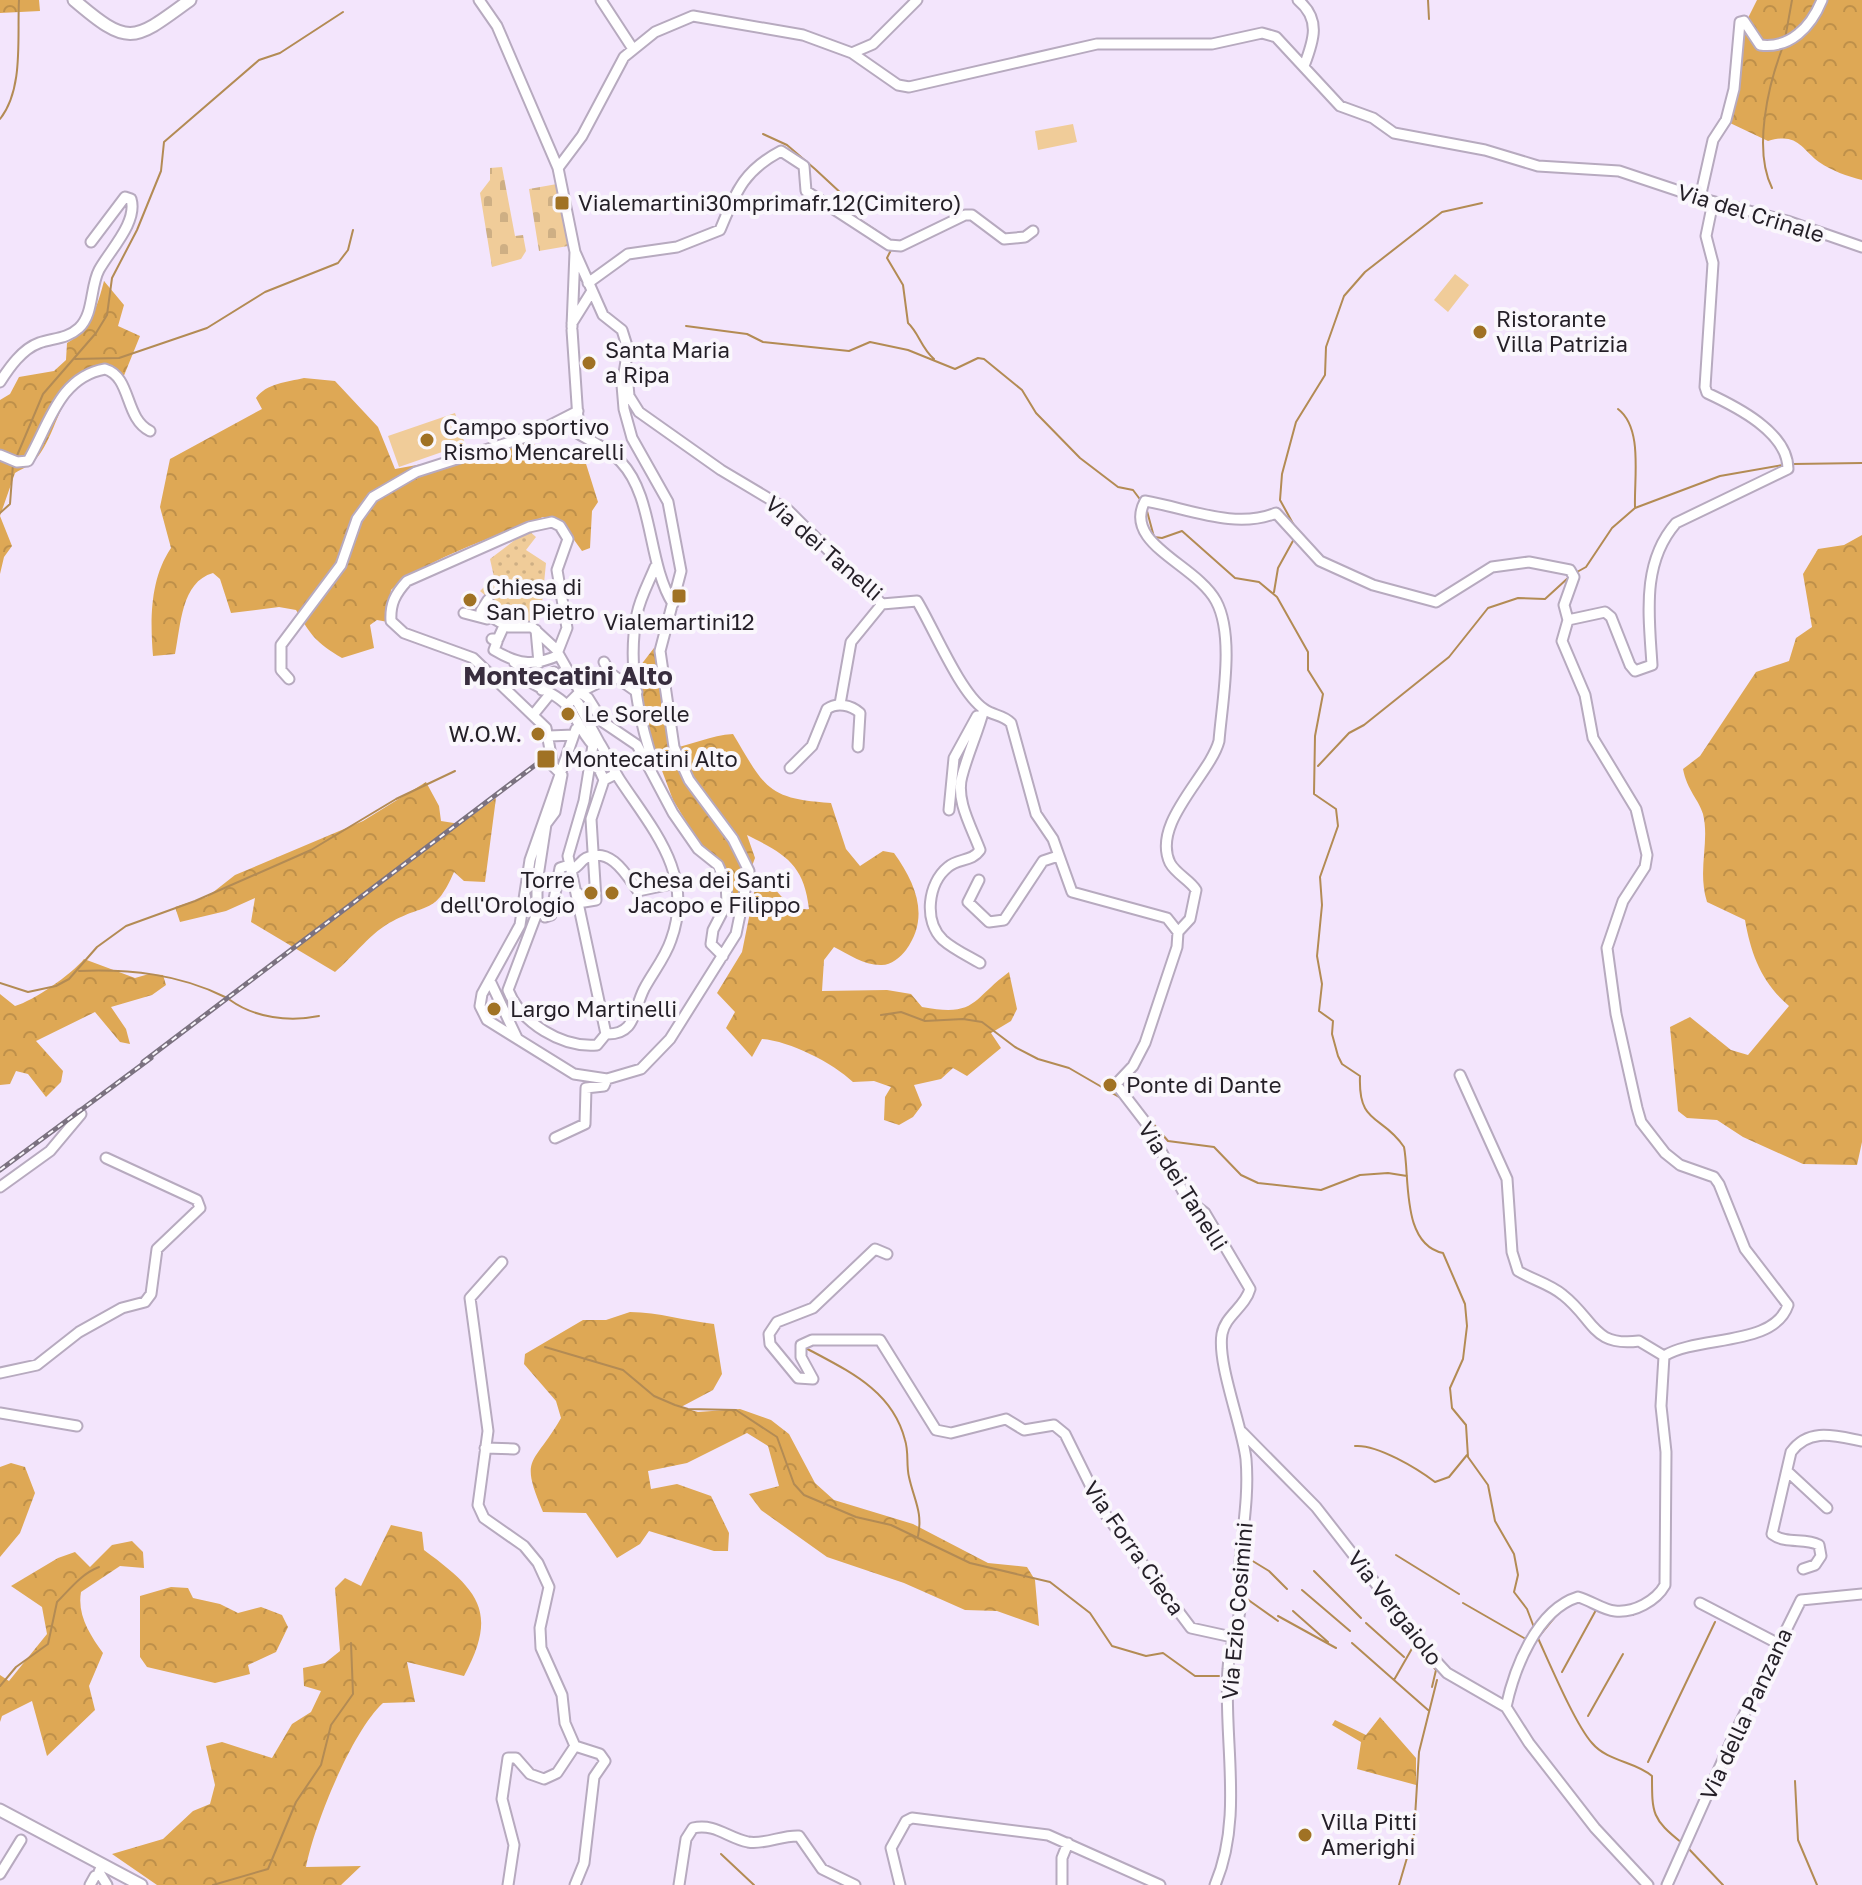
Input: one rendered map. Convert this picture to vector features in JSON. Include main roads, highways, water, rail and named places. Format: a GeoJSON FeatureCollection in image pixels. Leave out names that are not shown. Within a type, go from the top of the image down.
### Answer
{"type":"FeatureCollection","features":[{"type":"Feature","properties":{"kind":"main road"},"geometry":{"type":"LineString","coordinates":[[74,0],[111,31],[125,35],[145,31],[190,0]]}},
{"type":"Feature","properties":{"kind":"main road"},"geometry":{"type":"LineString","coordinates":[[0,1810],[141,1885]]}},
{"type":"Feature","properties":{"kind":"waterway"},"geometry":{"type":"LineString","coordinates":[[0,119],[8,107],[16,78],[19,0]]}},
{"type":"Feature","properties":{"kind":"waterway"},"geometry":{"type":"LineString","coordinates":[[1428,0],[1429,19]]}},
{"type":"Feature","properties":{"kind":"waterway"},"geometry":{"type":"LineString","coordinates":[[1785,39],[1792,0]]}},
{"type":"Feature","properties":{"kind":"waterway"},"geometry":{"type":"LineString","coordinates":[[16,458],[43,394],[96,333],[107,315],[112,278],[137,230],[161,171],[164,142],[259,60],[280,53],[343,12]]}},
{"type":"Feature","properties":{"kind":"waterway"},"geometry":{"type":"LineString","coordinates":[[1772,188],[1766,173],[1763,137],[1768,99],[1782,49]]}},
{"type":"Feature","properties":{"kind":"waterway"},"geometry":{"type":"LineString","coordinates":[[763,134],[787,145],[843,195],[851,214],[877,231]]}},
{"type":"Feature","properties":{"kind":"waterway"},"geometry":{"type":"LineString","coordinates":[[1296,529],[1280,500],[1282,474],[1296,422],[1325,375],[1326,347],[1344,296],[1365,272],[1442,212],[1482,203]]}},
{"type":"Feature","properties":{"kind":"waterway"},"geometry":{"type":"LineString","coordinates":[[75,359],[119,358],[207,328],[265,292],[338,263],[348,250],[353,230]]}},
{"type":"Feature","properties":{"kind":"waterway"},"geometry":{"type":"LineString","coordinates":[[891,250],[887,258],[903,285],[908,323],[934,359]]}},
{"type":"Feature","properties":{"kind":"waterway"},"geometry":{"type":"LineString","coordinates":[[686,326],[747,334],[763,342],[849,351],[870,342],[908,350],[955,369],[978,358],[984,359],[1022,390],[1036,413],[1080,458],[1118,487],[1133,490],[1142,502]]}},
{"type":"Feature","properties":{"kind":"waterway"},"geometry":{"type":"LineString","coordinates":[[1618,409],[1626,417],[1634,440],[1635,507]]}},
{"type":"Feature","properties":{"kind":"waterway"},"geometry":{"type":"LineString","coordinates":[[1793,464],[1862,463]]}},
{"type":"Feature","properties":{"kind":"waterway"},"geometry":{"type":"LineString","coordinates":[[0,513],[10,504],[13,464]]}},
{"type":"Feature","properties":{"kind":"waterway"},"geometry":{"type":"LineString","coordinates":[[1577,572],[1586,567],[1612,528],[1635,508],[1720,476],[1783,465]]}},
{"type":"Feature","properties":{"kind":"waterway"},"geometry":{"type":"LineString","coordinates":[[1147,511],[1154,537],[1162,538],[1182,531],[1235,578],[1259,582],[1277,597],[1308,652],[1308,670],[1323,694],[1315,736],[1314,794],[1336,809],[1338,826],[1320,877],[1322,905],[1317,956],[1322,984],[1319,1011],[1333,1021],[1332,1034],[1342,1064],[1360,1076],[1360,1092],[1367,1112],[1404,1147],[1414,1223],[1420,1237],[1430,1247],[1443,1253],[1465,1304],[1467,1326],[1463,1359],[1450,1388],[1452,1408],[1466,1425],[1468,1457],[1488,1485],[1495,1521],[1514,1554],[1518,1575],[1514,1592],[1527,1609],[1535,1630]]}},
{"type":"Feature","properties":{"kind":"waterway"},"geometry":{"type":"LineString","coordinates":[[1274,592],[1278,568],[1294,539]]}},
{"type":"Feature","properties":{"kind":"waterway"},"geometry":{"type":"LineString","coordinates":[[1318,766],[1349,733],[1364,725],[1449,657],[1488,608],[1518,598],[1545,599],[1568,578]]}},
{"type":"Feature","properties":{"kind":"waterway"},"geometry":{"type":"LineString","coordinates":[[0,983],[28,992],[56,986],[69,979],[97,947],[126,926],[195,901],[311,850],[396,799],[455,771]]}},
{"type":"Feature","properties":{"kind":"waterway"},"geometry":{"type":"LineString","coordinates":[[79,971],[117,971],[172,978],[225,997]]}},
{"type":"Feature","properties":{"kind":"waterway"},"geometry":{"type":"LineString","coordinates":[[230,1000],[261,1015],[296,1019],[319,1016]]}},
{"type":"Feature","properties":{"kind":"waterway"},"geometry":{"type":"LineString","coordinates":[[881,1015],[901,1012],[925,1021],[963,1019],[982,1022],[1015,1047],[1038,1059],[1069,1068],[1119,1097]]}},
{"type":"Feature","properties":{"kind":"waterway"},"geometry":{"type":"LineString","coordinates":[[1143,1112],[1168,1141],[1214,1147],[1241,1175],[1258,1183],[1321,1190],[1360,1175],[1388,1173],[1407,1176]]}},
{"type":"Feature","properties":{"kind":"waterway"},"geometry":{"type":"LineString","coordinates":[[545,1347],[623,1370],[654,1396],[675,1405],[688,1409],[736,1410],[777,1437],[794,1484],[804,1495],[856,1517],[891,1525],[970,1563],[1050,1582],[1090,1613],[1112,1646],[1146,1656],[1163,1653],[1195,1676],[1219,1676]]}},
{"type":"Feature","properties":{"kind":"waterway"},"geometry":{"type":"LineString","coordinates":[[804,1347],[851,1373],[890,1407],[899,1422],[906,1445],[908,1472],[919,1513],[918,1536]]}},
{"type":"Feature","properties":{"kind":"waterway"},"geometry":{"type":"LineString","coordinates":[[1355,1446],[1385,1453],[1435,1482],[1449,1477],[1467,1455]]}},
{"type":"Feature","properties":{"kind":"waterway"},"geometry":{"type":"LineString","coordinates":[[1396,1555],[1459,1594]]}},
{"type":"Feature","properties":{"kind":"waterway"},"geometry":{"type":"LineString","coordinates":[[1251,1560],[1269,1571],[1287,1589]]}},
{"type":"Feature","properties":{"kind":"waterway"},"geometry":{"type":"LineString","coordinates":[[0,1686],[16,1667],[48,1644],[57,1602],[81,1578],[99,1567]]}},
{"type":"Feature","properties":{"kind":"waterway"},"geometry":{"type":"LineString","coordinates":[[1314,1571],[1361,1618]]}},
{"type":"Feature","properties":{"kind":"waterway"},"geometry":{"type":"LineString","coordinates":[[1302,1590],[1350,1631]]}},
{"type":"Feature","properties":{"kind":"waterway"},"geometry":{"type":"LineString","coordinates":[[1247,1599],[1278,1621]]}},
{"type":"Feature","properties":{"kind":"waterway"},"geometry":{"type":"LineString","coordinates":[[1381,1602],[1436,1670],[1432,1687]]}},
{"type":"Feature","properties":{"kind":"waterway"},"geometry":{"type":"LineString","coordinates":[[1463,1603],[1524,1638]]}},
{"type":"Feature","properties":{"kind":"waterway"},"geometry":{"type":"LineString","coordinates":[[1562,1672],[1596,1610]]}},
{"type":"Feature","properties":{"kind":"waterway"},"geometry":{"type":"LineString","coordinates":[[1293,1611],[1328,1642]]}},
{"type":"Feature","properties":{"kind":"waterway"},"geometry":{"type":"LineString","coordinates":[[1540,1635],[1559,1612]]}},
{"type":"Feature","properties":{"kind":"waterway"},"geometry":{"type":"LineString","coordinates":[[1623,1615],[1633,1615]]}},
{"type":"Feature","properties":{"kind":"waterway"},"geometry":{"type":"LineString","coordinates":[[1278,1616],[1336,1648]]}},
{"type":"Feature","properties":{"kind":"waterway"},"geometry":{"type":"LineString","coordinates":[[1648,1762],[1715,1622]]}},
{"type":"Feature","properties":{"kind":"waterway"},"geometry":{"type":"LineString","coordinates":[[1366,1623],[1404,1657]]}},
{"type":"Feature","properties":{"kind":"waterway"},"geometry":{"type":"LineString","coordinates":[[1537,1636],[1585,1734],[1598,1749],[1652,1776],[1656,1815],[1682,1843]]}},
{"type":"Feature","properties":{"kind":"waterway"},"geometry":{"type":"LineString","coordinates":[[213,1885],[268,1869],[296,1802],[321,1765],[331,1725],[353,1694],[351,1643]]}},
{"type":"Feature","properties":{"kind":"waterway"},"geometry":{"type":"LineString","coordinates":[[1352,1643],[1428,1710]]}},
{"type":"Feature","properties":{"kind":"waterway"},"geometry":{"type":"LineString","coordinates":[[1394,1680],[1414,1645]]}},
{"type":"Feature","properties":{"kind":"waterway"},"geometry":{"type":"LineString","coordinates":[[1588,1716],[1623,1654]]}},
{"type":"Feature","properties":{"kind":"waterway"},"geometry":{"type":"LineString","coordinates":[[1399,1885],[1414,1834],[1419,1752],[1437,1680]]}},
{"type":"Feature","properties":{"kind":"waterway"},"geometry":{"type":"LineString","coordinates":[[1795,1781],[1798,1840],[1817,1885]]}},
{"type":"Feature","properties":{"kind":"waterway"},"geometry":{"type":"LineString","coordinates":[[1687,1847],[1723,1885]]}},
{"type":"Feature","properties":{"kind":"waterway"},"geometry":{"type":"LineString","coordinates":[[721,1854],[754,1885]]}},
{"type":"Feature","properties":{"kind":"railway"},"geometry":{"type":"LineString","coordinates":[[143,1062],[542,760]]}},
{"type":"Feature","properties":{"kind":"railway"},"geometry":{"type":"LineString","coordinates":[[0,1170],[151,1058]]}},
{"type":"Feature","properties":{"kind":"place","name":"Vialemartini30mprimafr.12(Cimitero)"},"geometry":{"type":"Point","coordinates":[562,203]}},
{"type":"Feature","properties":{"kind":"place","name":"Ristorante Villa Patrizia"},"geometry":{"type":"Point","coordinates":[1480,332]}},
{"type":"Feature","properties":{"kind":"place","name":"Santa Maria a Ripa"},"geometry":{"type":"Point","coordinates":[589,363]}},
{"type":"Feature","properties":{"kind":"place","name":"Campo sportivo Rismo Mencarelli"},"geometry":{"type":"Point","coordinates":[427,440]}},
{"type":"Feature","properties":{"kind":"place","name":"Vialemartini12"},"geometry":{"type":"Point","coordinates":[679,596]}},
{"type":"Feature","properties":{"kind":"place","name":"Chiesa di San Pietro"},"geometry":{"type":"Point","coordinates":[470,600]}},
{"type":"Feature","properties":{"kind":"place","name":"Le Sorelle"},"geometry":{"type":"Point","coordinates":[568,714]}},
{"type":"Feature","properties":{"kind":"place","name":"W.O.W."},"geometry":{"type":"Point","coordinates":[538,734]}},
{"type":"Feature","properties":{"kind":"place","name":"Montecatini Alto"},"geometry":{"type":"Point","coordinates":[546,759]}},
{"type":"Feature","properties":{"kind":"place","name":"Torre dell'Orologio"},"geometry":{"type":"Point","coordinates":[591,893]}},
{"type":"Feature","properties":{"kind":"place","name":"Chesa dei Santi Jacopo e Filippo"},"geometry":{"type":"Point","coordinates":[612,893]}},
{"type":"Feature","properties":{"kind":"place","name":"Largo Martinelli"},"geometry":{"type":"Point","coordinates":[494,1009]}},
{"type":"Feature","properties":{"kind":"place","name":"Ponte di Dante"},"geometry":{"type":"Point","coordinates":[1110,1085]}},
{"type":"Feature","properties":{"kind":"place","name":"Villa Pitti Amerighi"},"geometry":{"type":"Point","coordinates":[1305,1835]}},
{"type":"Feature","properties":{"kind":"district","name":"Montecatini Alto"},"geometry":{"type":"Point","coordinates":[568,676]}}]}
